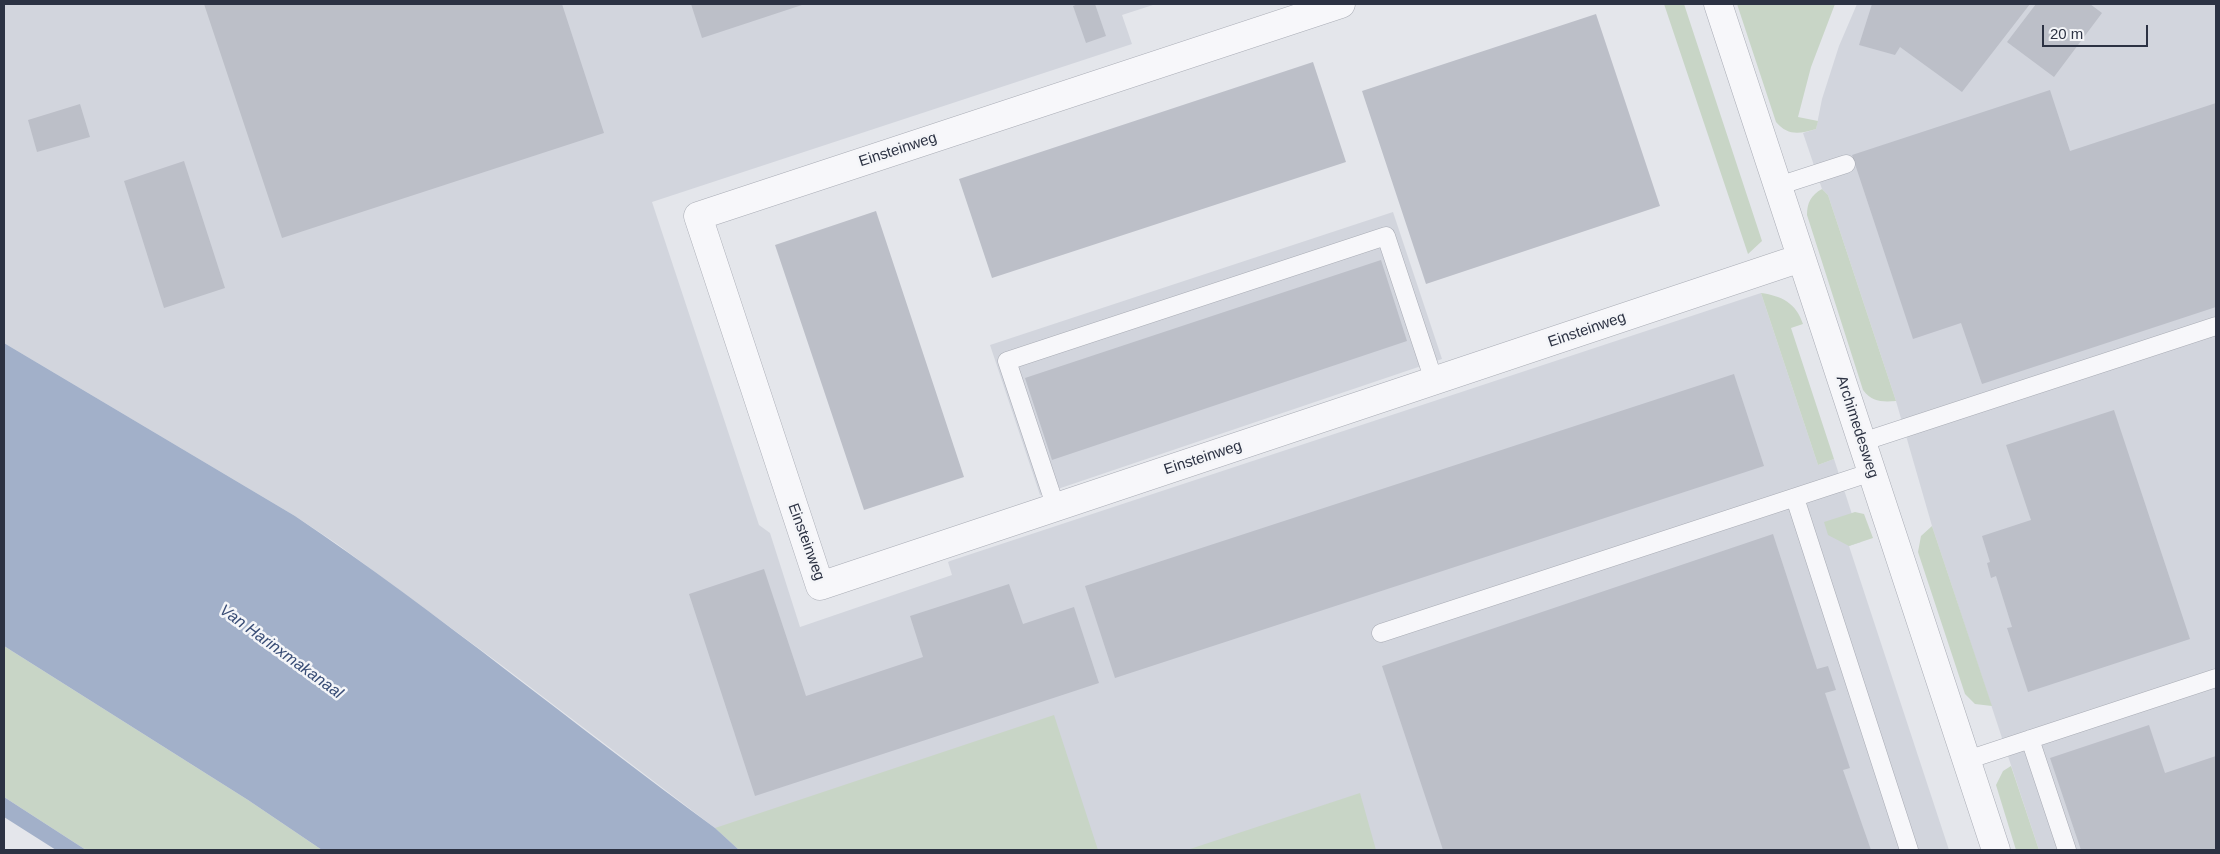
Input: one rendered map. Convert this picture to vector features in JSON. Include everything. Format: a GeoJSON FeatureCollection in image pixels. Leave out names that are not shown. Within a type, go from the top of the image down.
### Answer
{"type":"FeatureCollection","features":[{"type":"Feature","properties":{"kind":"street","name":"Einsteinweg"},"geometry":{"type":"LineString","coordinates":[[1340,4],[698,216],[820,586],[1802,258]]}},
{"type":"Feature","properties":{"kind":"street","name":"Archimedesweg"},"geometry":{"type":"LineString","coordinates":[[1718,4],[1996,850]]}},
{"type":"Feature","properties":{"kind":"lane"},"geometry":{"type":"LineString","coordinates":[[1778,186],[1846,164]]}},
{"type":"Feature","properties":{"kind":"lane"},"geometry":{"type":"LineString","coordinates":[[1056,508],[1007,361],[1386,236],[1434,381]]}},
{"type":"Feature","properties":{"kind":"lane"},"geometry":{"type":"LineString","coordinates":[[1862,442],[2216,326]]}},
{"type":"Feature","properties":{"kind":"lane"},"geometry":{"type":"LineString","coordinates":[[1381,633],[1872,472]]}},
{"type":"Feature","properties":{"kind":"lane"},"geometry":{"type":"LineString","coordinates":[[1795,498],[1910,850]]}},
{"type":"Feature","properties":{"kind":"lane"},"geometry":{"type":"LineString","coordinates":[[1967,760],[2216,678]]}},
{"type":"Feature","properties":{"kind":"lane"},"geometry":{"type":"LineString","coordinates":[[2030,739],[2067,850]]}},
{"type":"Feature","properties":{"kind":"shaded area"},"geometry":{"type":"Polygon","coordinates":[[[4,4],[1156,4],[1122,15],[1132,44],[652,202],[759,525],[770,533],[800,627],[952,575],[948,562],[950,561],[1761,293],[1818,465],[1834,459],[1861,542],[1849,546],[1949,850],[739,850],[715,828],[500,664],[337,544],[295,516],[4,343],[4,4]]]}},
{"type":"Feature","properties":{"kind":"shaded area"},"geometry":{"type":"Polygon","coordinates":[[[1857,4],[2216,4],[2216,850],[2039,850],[1932,526],[1896,401],[1828,195],[1822,189],[1803,133],[1816,129],[1822,99],[1839,46],[1857,4]]]}},
{"type":"Feature","properties":{"kind":"shaded area"},"geometry":{"type":"Polygon","coordinates":[[[1393,212],[1442,359],[1040,495],[990,345],[1393,212]]]}},
{"type":"Feature","properties":{"kind":"green space"},"geometry":{"type":"Polygon","coordinates":[[[1664,4],[1684,4],[1762,241],[1748,254],[1664,4]]]}},
{"type":"Feature","properties":{"kind":"green space"},"geometry":{"type":"Polygon","coordinates":[[[1737,4],[1835,4],[1811,67],[1798,117],[1818,121],[1816,129],[1794,133],[1780,127],[1776,122],[1737,4]]]}},
{"type":"Feature","properties":{"kind":"green space"},"geometry":{"type":"Polygon","coordinates":[[[1822,189],[1828,195],[1896,401],[1874,399],[1863,390],[1807,215],[1810,200],[1822,189]]]}},
{"type":"Feature","properties":{"kind":"green space"},"geometry":{"type":"Polygon","coordinates":[[[1761,293],[1775,296],[1787,302],[1800,317],[1803,324],[1791,328],[1834,459],[1818,465],[1761,293]]]}},
{"type":"Feature","properties":{"kind":"green space"},"geometry":{"type":"Polygon","coordinates":[[[1855,512],[1864,514],[1873,538],[1849,546],[1828,535],[1824,522],[1855,512]]]}},
{"type":"Feature","properties":{"kind":"green space"},"geometry":{"type":"Polygon","coordinates":[[[1932,526],[1992,706],[1975,704],[1965,694],[1918,552],[1921,536],[1932,526]]]}},
{"type":"Feature","properties":{"kind":"green space"},"geometry":{"type":"Polygon","coordinates":[[[4,646],[248,800],[322,850],[86,850],[4,797],[4,646]]]}},
{"type":"Feature","properties":{"kind":"green space"},"geometry":{"type":"Polygon","coordinates":[[[1054,715],[1098,850],[739,850],[715,828],[1054,715]]]}},
{"type":"Feature","properties":{"kind":"green space"},"geometry":{"type":"Polygon","coordinates":[[[2011,766],[2039,850],[2016,850],[1996,785],[2003,771],[2011,766]]]}},
{"type":"Feature","properties":{"kind":"green space"},"geometry":{"type":"Polygon","coordinates":[[[1360,793],[1376,850],[1187,850],[1360,793]]]}},
{"type":"Feature","properties":{"kind":"water","name":"Van Harinxmakanaal"},"geometry":{"type":"Polygon","coordinates":[[[4,343],[295,516],[349,553],[715,828],[739,850],[322,850],[248,800],[4,646],[4,343]]]}},
{"type":"Feature","properties":{"kind":"water"},"geometry":{"type":"Polygon","coordinates":[[[4,797],[86,850],[56,850],[4,817],[4,797]]]}},
{"type":"Feature","properties":{"kind":"building"},"geometry":{"type":"Polygon","coordinates":[[[204,4],[562,4],[604,133],[282,238],[204,4]]]}},
{"type":"Feature","properties":{"kind":"building"},"geometry":{"type":"Polygon","coordinates":[[[691,4],[805,4],[702,38],[691,4]]]}},
{"type":"Feature","properties":{"kind":"building"},"geometry":{"type":"Polygon","coordinates":[[[1078,4],[1095,4],[1106,36],[1086,43],[1073,6],[1078,4]]]}},
{"type":"Feature","properties":{"kind":"building"},"geometry":{"type":"Polygon","coordinates":[[[1872,4],[2030,4],[1962,92],[1900,47],[1895,55],[1859,45],[1872,4]]]}},
{"type":"Feature","properties":{"kind":"building"},"geometry":{"type":"Polygon","coordinates":[[[2036,4],[2090,4],[2102,13],[2054,77],[2007,42],[2036,4]]]}},
{"type":"Feature","properties":{"kind":"building"},"geometry":{"type":"Polygon","coordinates":[[[1596,14],[1660,206],[1426,284],[1362,91],[1596,14]]]}},
{"type":"Feature","properties":{"kind":"building"},"geometry":{"type":"Polygon","coordinates":[[[1313,62],[1346,162],[992,278],[959,179],[1313,62]]]}},
{"type":"Feature","properties":{"kind":"building"},"geometry":{"type":"Polygon","coordinates":[[[2050,90],[2070,151],[2216,103],[2216,307],[1982,384],[1961,323],[1913,339],[1852,155],[2050,90]]]}},
{"type":"Feature","properties":{"kind":"building"},"geometry":{"type":"Polygon","coordinates":[[[80,104],[90,137],[37,152],[28,120],[80,104]]]}},
{"type":"Feature","properties":{"kind":"building"},"geometry":{"type":"Polygon","coordinates":[[[184,161],[225,288],[164,308],[124,181],[184,161]]]}},
{"type":"Feature","properties":{"kind":"building"},"geometry":{"type":"Polygon","coordinates":[[[876,211],[964,477],[864,510],[775,245],[876,211]]]}},
{"type":"Feature","properties":{"kind":"building"},"geometry":{"type":"Polygon","coordinates":[[[1381,260],[1407,341],[1052,460],[1025,378],[1381,260]]]}},
{"type":"Feature","properties":{"kind":"building"},"geometry":{"type":"Polygon","coordinates":[[[1734,374],[1764,466],[1115,678],[1085,586],[1734,374]]]}},
{"type":"Feature","properties":{"kind":"building"},"geometry":{"type":"Polygon","coordinates":[[[2114,410],[2190,639],[2028,692],[2007,628],[2012,627],[1996,576],[1991,578],[1987,563],[1990,562],[1982,536],[2031,520],[2006,445],[2114,410]]]}},
{"type":"Feature","properties":{"kind":"building"},"geometry":{"type":"Polygon","coordinates":[[[1773,534],[1817,669],[1828,666],[1836,690],[1825,693],[1850,768],[1843,770],[1871,850],[1443,850],[1382,666],[1773,534]]]}},
{"type":"Feature","properties":{"kind":"building"},"geometry":{"type":"Polygon","coordinates":[[[764,569],[806,696],[923,657],[910,616],[1009,584],[1023,624],[1074,607],[1099,683],[755,796],[689,594],[764,569]]]}},
{"type":"Feature","properties":{"kind":"building"},"geometry":{"type":"Polygon","coordinates":[[[2149,725],[2165,773],[2216,756],[2216,850],[2081,850],[2050,758],[2149,725]]]}}]}
